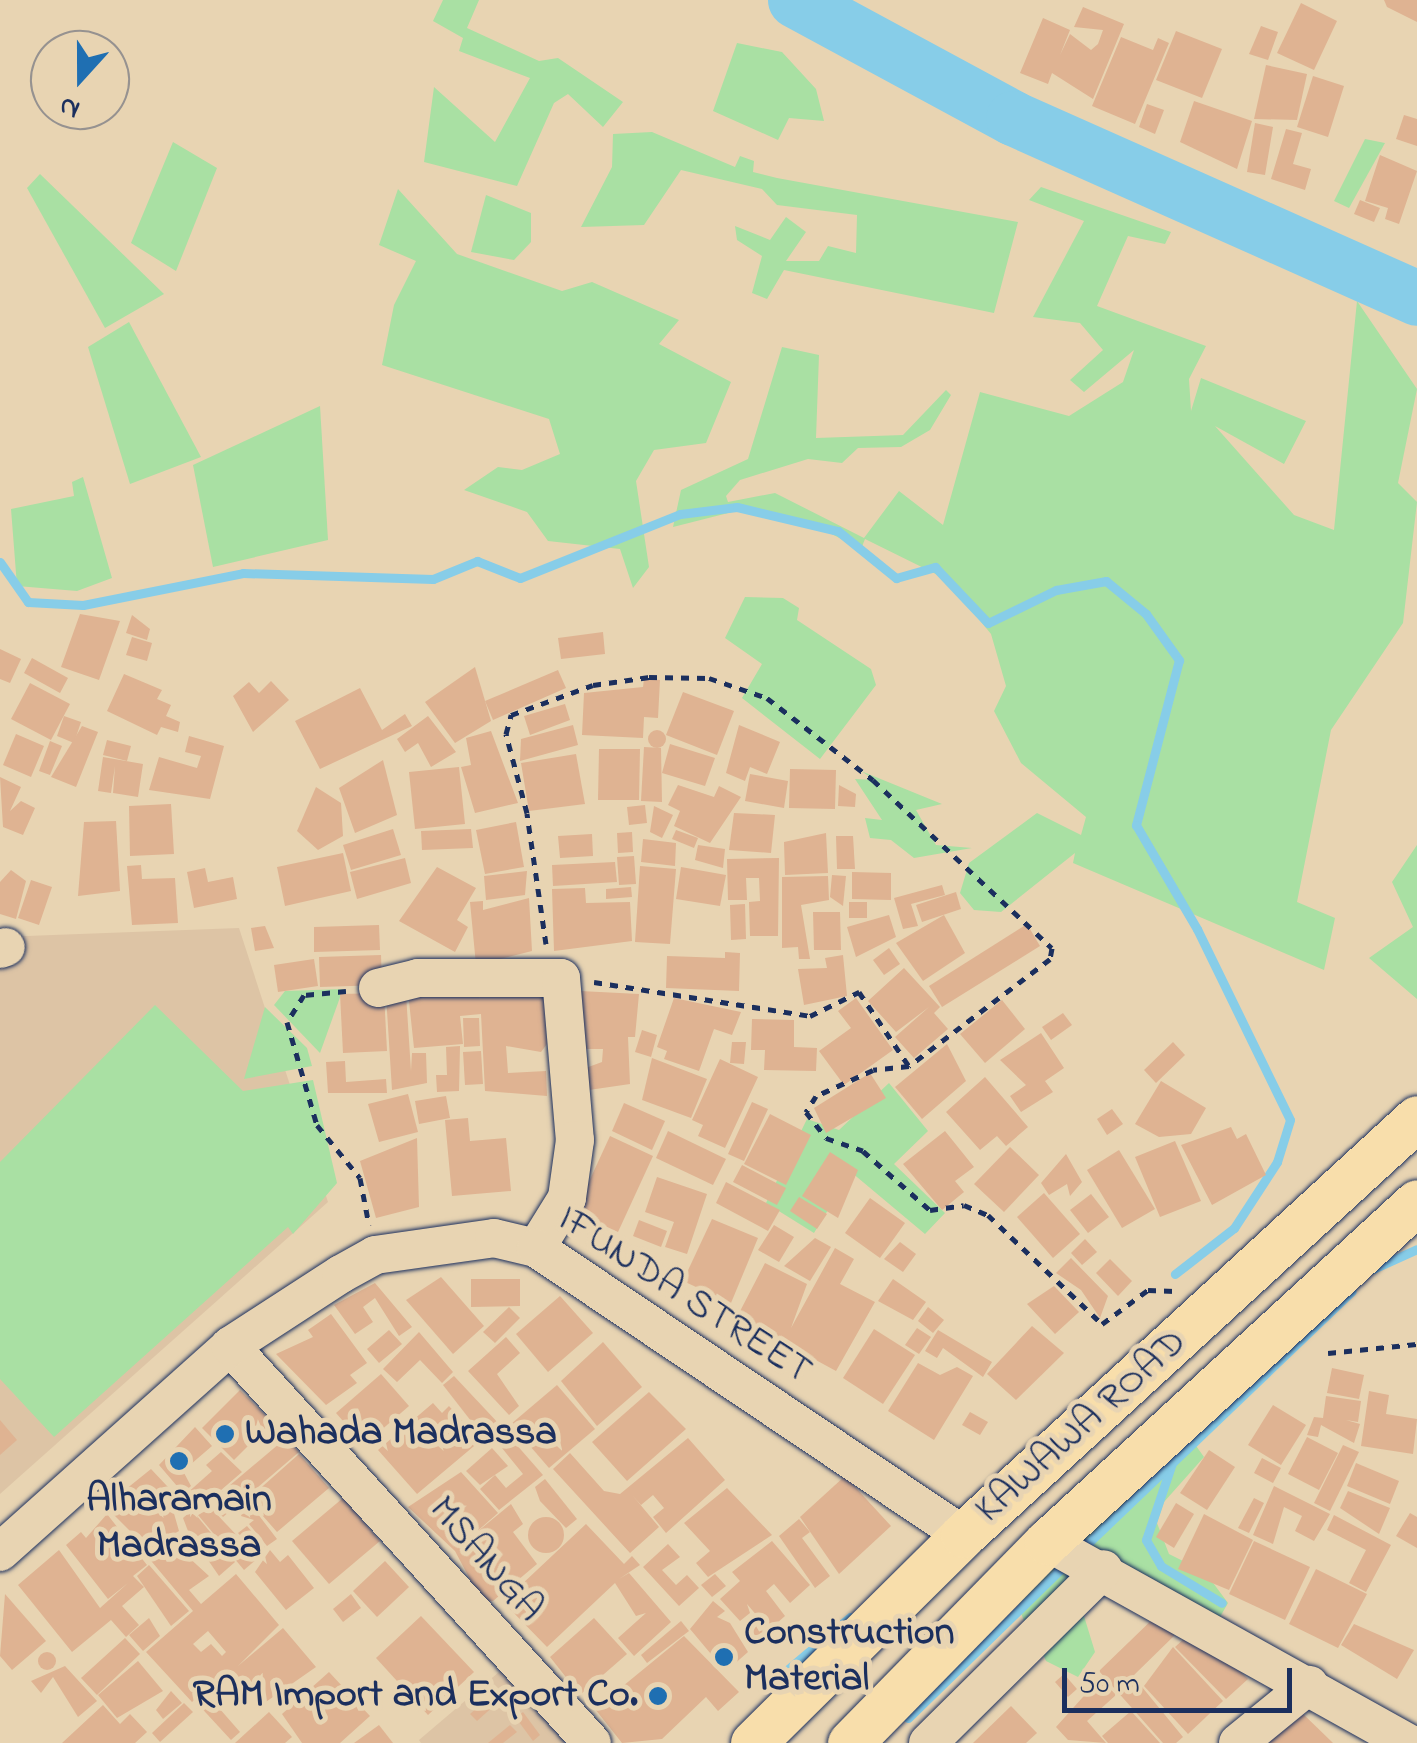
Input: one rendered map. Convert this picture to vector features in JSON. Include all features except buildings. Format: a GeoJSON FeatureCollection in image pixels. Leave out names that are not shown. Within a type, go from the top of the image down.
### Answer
{"type":"FeatureCollection","features":[{"type":"Feature","properties":{"kind":"main road","name":"KAWAWA ROAD"},"geometry":{"type":"LineString","coordinates":[[753,1743],[964,1535],[1417,1118]]}},
{"type":"Feature","properties":{"kind":"main road","name":"KAWAWA ROAD"},"geometry":{"type":"LineString","coordinates":[[850,1743],[1048,1542],[1417,1202]]}},
{"type":"Feature","properties":{"kind":"street"},"geometry":{"type":"LineString","coordinates":[[378,988],[418,978],[556,977],[575,1140],[567,1198],[536,1248]]}},
{"type":"Feature","properties":{"kind":"street","name":"IFUNDA STREET"},"geometry":{"type":"LineString","coordinates":[[0,1552],[230,1346],[375,1255],[461,1239],[536,1248],[964,1535]]}},
{"type":"Feature","properties":{"kind":"street","name":"MSANGA"},"geometry":{"type":"LineString","coordinates":[[230,1346],[592,1743]]}},
{"type":"Feature","properties":{"kind":"street"},"geometry":{"type":"LineString","coordinates":[[1048,1542],[1104,1569],[1408,1743]]}},
{"type":"Feature","properties":{"kind":"street"},"geometry":{"type":"LineString","coordinates":[[928,1743],[1104,1569]]}},
{"type":"Feature","properties":{"kind":"street"},"geometry":{"type":"LineString","coordinates":[[1238,1743],[1308,1685]]}},
{"type":"Feature","properties":{"kind":"path"},"geometry":{"type":"LineString","coordinates":[[909,1066],[859,992],[810,1016],[556,977],[528,813],[506,734],[511,715],[593,685],[710,678],[767,698],[873,780],[1052,948],[1050,958],[909,1066],[873,1070],[816,1096],[806,1112],[826,1138],[863,1151],[930,1210],[964,1205],[988,1215],[1102,1324],[1156,1287],[1213,1308]]}},
{"type":"Feature","properties":{"kind":"path"},"geometry":{"type":"LineString","coordinates":[[375,1255],[360,1178],[317,1126],[287,1022],[304,995],[378,988]]}},
{"type":"Feature","properties":{"kind":"path"},"geometry":{"type":"LineString","coordinates":[[1328,1354],[1417,1344]]}},
{"type":"Feature","properties":{"kind":"shaded area"},"geometry":{"type":"Polygon","coordinates":[[[239,928],[328,1202],[0,1494],[0,937],[239,928]]]}},
{"type":"Feature","properties":{"kind":"shaded area"},"geometry":{"type":"Polygon","coordinates":[[[506,1666],[572,1743],[421,1743],[419,1740],[506,1666]]]}},
{"type":"Feature","properties":{"kind":"green space"},"geometry":{"type":"Polygon","coordinates":[[[443,0],[479,0],[467,28],[539,61],[558,58],[623,102],[603,127],[568,94],[554,103],[517,186],[424,162],[434,87],[495,142],[530,78],[459,51],[463,38],[433,21],[443,0]]]}},
{"type":"Feature","properties":{"kind":"green space"},"geometry":{"type":"Polygon","coordinates":[[[737,43],[782,52],[816,89],[824,121],[789,118],[778,140],[713,111],[737,43]]]}},
{"type":"Feature","properties":{"kind":"green space"},"geometry":{"type":"Polygon","coordinates":[[[652,132],[735,167],[740,156],[754,161],[753,172],[777,178],[1018,222],[994,313],[784,270],[767,299],[752,293],[762,256],[737,240],[735,226],[770,240],[786,217],[806,232],[786,261],[819,261],[828,246],[856,253],[857,215],[777,205],[762,189],[681,170],[644,225],[581,227],[612,167],[613,134],[652,132]]]}},
{"type":"Feature","properties":{"kind":"green space"},"geometry":{"type":"Polygon","coordinates":[[[1365,139],[1385,143],[1349,208],[1334,201],[1365,139]]]}},
{"type":"Feature","properties":{"kind":"green space"},"geometry":{"type":"Polygon","coordinates":[[[173,142],[217,168],[176,271],[131,243],[173,142]]]}},
{"type":"Feature","properties":{"kind":"green space"},"geometry":{"type":"Polygon","coordinates":[[[40,174],[164,294],[105,328],[27,188],[40,174]]]}},
{"type":"Feature","properties":{"kind":"green space"},"geometry":{"type":"Polygon","coordinates":[[[1041,187],[1171,232],[1165,244],[1128,236],[1097,306],[1206,346],[1189,379],[1191,411],[1201,378],[1306,421],[1284,464],[1215,426],[1294,515],[1334,530],[1357,301],[1417,389],[1398,483],[1417,502],[1403,623],[1331,730],[1297,902],[1335,918],[1324,970],[1073,863],[1075,853],[1001,912],[974,910],[960,893],[969,863],[1037,813],[1081,835],[1086,817],[1021,763],[994,711],[1006,686],[991,634],[946,579],[865,539],[861,549],[814,525],[744,509],[673,527],[681,490],[748,459],[782,347],[819,355],[816,438],[903,435],[946,390],[951,395],[930,430],[901,447],[858,448],[842,463],[808,459],[740,480],[726,496],[728,502],[775,493],[864,538],[899,491],[943,525],[980,392],[1069,416],[1123,382],[1134,350],[1084,392],[1070,380],[1103,350],[1080,323],[1033,317],[1084,221],[1029,200],[1041,187]]]}},
{"type":"Feature","properties":{"kind":"green space"},"geometry":{"type":"Polygon","coordinates":[[[398,189],[457,254],[562,291],[592,282],[679,320],[659,344],[731,382],[706,443],[654,450],[636,481],[649,567],[633,588],[620,549],[548,541],[527,512],[464,490],[498,467],[522,470],[560,454],[549,419],[382,365],[394,305],[416,261],[379,245],[398,189]]]}},
{"type":"Feature","properties":{"kind":"green space"},"geometry":{"type":"Polygon","coordinates":[[[486,195],[531,213],[531,242],[514,260],[471,252],[486,195]]]}},
{"type":"Feature","properties":{"kind":"green space"},"geometry":{"type":"Polygon","coordinates":[[[129,322],[201,457],[130,484],[88,347],[129,322]]]}},
{"type":"Feature","properties":{"kind":"green space"},"geometry":{"type":"Polygon","coordinates":[[[320,406],[328,540],[213,567],[193,465],[320,406]]]}},
{"type":"Feature","properties":{"kind":"green space"},"geometry":{"type":"Polygon","coordinates":[[[83,477],[112,578],[77,591],[17,586],[11,509],[74,496],[72,482],[83,477]]]}},
{"type":"Feature","properties":{"kind":"green space"},"geometry":{"type":"Polygon","coordinates":[[[745,597],[783,598],[799,608],[797,620],[871,669],[876,685],[820,759],[742,698],[762,664],[725,638],[745,597]]]}},
{"type":"Feature","properties":{"kind":"green space"},"geometry":{"type":"Polygon","coordinates":[[[861,771],[942,804],[916,810],[936,845],[972,848],[914,858],[891,840],[870,838],[865,818],[882,820],[855,779],[875,780],[861,771]]]}},
{"type":"Feature","properties":{"kind":"green space"},"geometry":{"type":"Polygon","coordinates":[[[1417,845],[1417,999],[1369,958],[1413,927],[1392,882],[1417,845]]]}},
{"type":"Feature","properties":{"kind":"green space"},"geometry":{"type":"Polygon","coordinates":[[[343,989],[320,1053],[274,1005],[285,991],[343,989]]]}},
{"type":"Feature","properties":{"kind":"green space"},"geometry":{"type":"Polygon","coordinates":[[[155,1005],[243,1091],[313,1080],[337,1183],[293,1234],[288,1227],[54,1437],[0,1379],[0,1162],[155,1005]]]}},
{"type":"Feature","properties":{"kind":"green space"},"geometry":{"type":"Polygon","coordinates":[[[265,1007],[307,1048],[312,1066],[244,1079],[265,1007]]]}},
{"type":"Feature","properties":{"kind":"green space"},"geometry":{"type":"Polygon","coordinates":[[[889,1083],[928,1131],[894,1164],[945,1213],[925,1234],[851,1172],[814,1233],[766,1203],[807,1119],[839,1130],[889,1083]]]}},
{"type":"Feature","properties":{"kind":"green space"},"geometry":{"type":"Polygon","coordinates":[[[1175,1442],[1194,1443],[1204,1457],[1164,1502],[1157,1523],[1169,1554],[1205,1572],[1228,1603],[1207,1640],[1121,1579],[1080,1603],[1095,1652],[1078,1677],[1046,1661],[1032,1629],[1046,1617],[1024,1621],[1018,1605],[1033,1576],[1119,1498],[1150,1483],[1175,1442]]]}},
{"type":"Feature","properties":{"kind":"waterway"},"geometry":{"type":"LineString","coordinates":[[795,0],[1013,118],[1417,298]]}},
{"type":"Feature","properties":{"kind":"waterway"},"geometry":{"type":"LineString","coordinates":[[0,562],[28,602],[83,605],[243,573],[433,579],[477,561],[520,578],[680,514],[737,507],[838,531],[896,578],[935,567],[988,623],[1056,590],[1106,581],[1146,614],[1179,660],[1136,825],[1197,929],[1290,1120],[1277,1162],[1234,1228],[1175,1274]]}},
{"type":"Feature","properties":{"kind":"waterway"},"geometry":{"type":"LineString","coordinates":[[1373,1269],[1417,1249]]}},
{"type":"Feature","properties":{"kind":"waterway"},"geometry":{"type":"LineString","coordinates":[[1082,1549],[1352,1291]]}},
{"type":"Feature","properties":{"kind":"waterway"},"geometry":{"type":"LineString","coordinates":[[1172,1463],[1146,1540],[1161,1566],[1222,1603]]}},
{"type":"Feature","properties":{"kind":"waterway"},"geometry":{"type":"LineString","coordinates":[[908,1718],[1067,1563]]}},
{"type":"Feature","properties":{"kind":"waterway"},"geometry":{"type":"LineString","coordinates":[[768,1686],[850,1617]]}},
{"type":"Feature","properties":{"kind":"place","name":"Wahada Madrassa"},"geometry":{"type":"Point","coordinates":[225,1434]}},
{"type":"Feature","properties":{"kind":"place","name":"Alharamain Madrassa"},"geometry":{"type":"Point","coordinates":[179,1461]}},
{"type":"Feature","properties":{"kind":"place","name":"Construction Material"},"geometry":{"type":"Point","coordinates":[724,1657]}},
{"type":"Feature","properties":{"kind":"place","name":"RAM Import and Export Co."},"geometry":{"type":"Point","coordinates":[658,1696]}}]}
